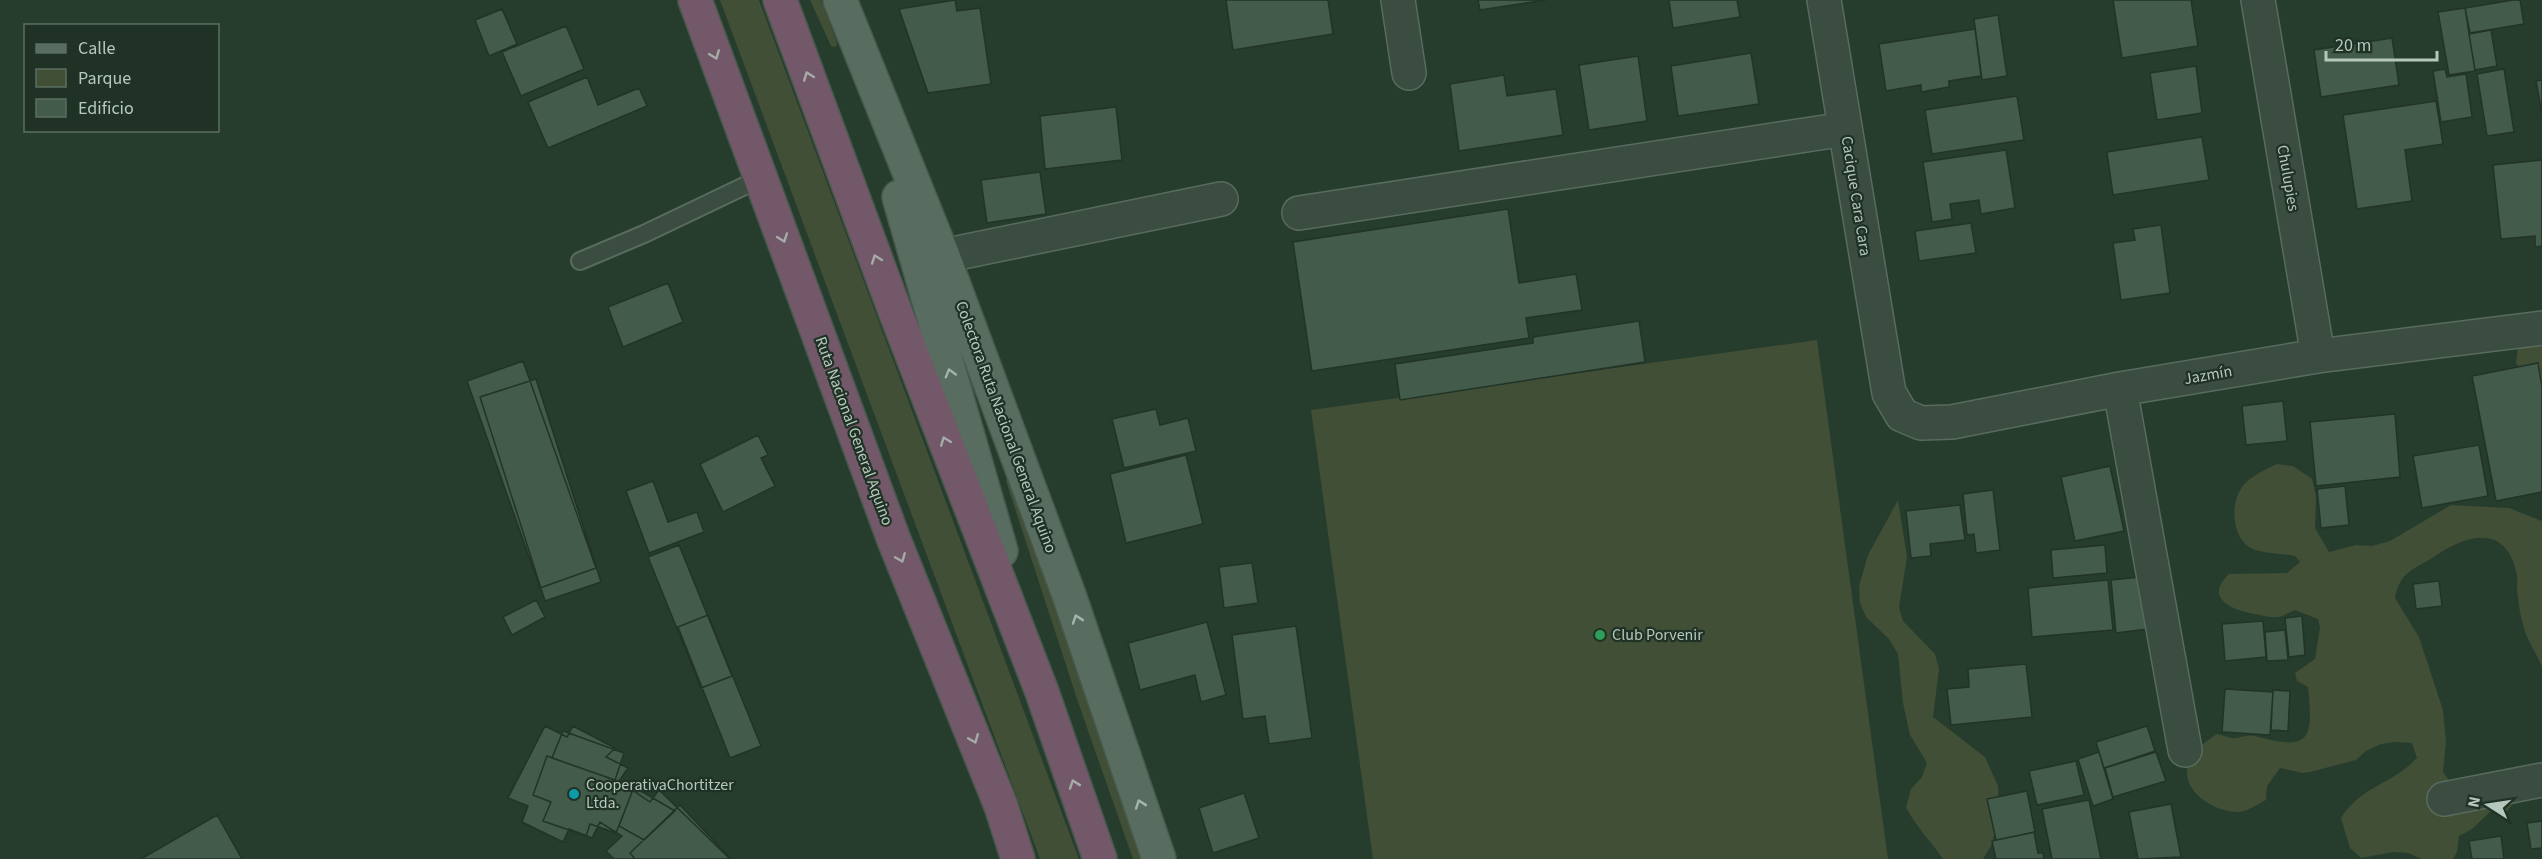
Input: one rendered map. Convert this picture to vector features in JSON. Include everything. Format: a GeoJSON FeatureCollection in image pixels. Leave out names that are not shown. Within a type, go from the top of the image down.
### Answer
{"type":"FeatureCollection","features":[{"type":"Feature","properties":{"kind":"highway","name":"Ruta Nacional General Aquino"},"geometry":{"type":"LineString","coordinates":[[694,0],[894,540],[1001,806],[1018,859]]}},
{"type":"Feature","properties":{"kind":"highway"},"geometry":{"type":"LineString","coordinates":[[780,0],[895,310],[1042,692],[1100,859]]}},
{"type":"Feature","properties":{"kind":"main road","name":"Colectora Ruta Nacional General Aquino"},"geometry":{"type":"LineString","coordinates":[[840,0],[943,256],[1069,596],[1159,859]]}},
{"type":"Feature","properties":{"kind":"main road"},"geometry":{"type":"LineString","coordinates":[[852,33],[1042,692]]}},
{"type":"Feature","properties":{"kind":"street"},"geometry":{"type":"LineString","coordinates":[[1398,0],[1409,73]]}},
{"type":"Feature","properties":{"kind":"street","name":"Cacique Cara Cara"},"geometry":{"type":"LineString","coordinates":[[1824,0],[1889,393]]}},
{"type":"Feature","properties":{"kind":"street","name":"Chulupies"},"geometry":{"type":"LineString","coordinates":[[2258,0],[2318,356]]}},
{"type":"Feature","properties":{"kind":"street"},"geometry":{"type":"LineString","coordinates":[[1299,213],[1845,129]]}},
{"type":"Feature","properties":{"kind":"street"},"geometry":{"type":"LineString","coordinates":[[943,256],[1221,199]]}},
{"type":"Feature","properties":{"kind":"street","name":"Jazmín"},"geometry":{"type":"LineString","coordinates":[[1889,393],[1902,415],[1921,423],[1952,422],[2120,389],[2318,356],[2542,328]]}},
{"type":"Feature","properties":{"kind":"street"},"geometry":{"type":"LineString","coordinates":[[2120,389],[2185,750]]}},
{"type":"Feature","properties":{"kind":"street"},"geometry":{"type":"LineString","coordinates":[[2444,799],[2542,780]]}},
{"type":"Feature","properties":{"kind":"lane"},"geometry":{"type":"LineString","coordinates":[[580,261],[644,234],[761,178]]}},
{"type":"Feature","properties":{"kind":"green space"},"geometry":{"type":"Polygon","coordinates":[[[720,0],[759,0],[1079,859],[1040,859],[720,0]]]}},
{"type":"Feature","properties":{"kind":"green space"},"geometry":{"type":"Polygon","coordinates":[[[810,0],[821,0],[836,40],[835,47],[831,46],[810,0]]]}},
{"type":"Feature","properties":{"kind":"green space"},"geometry":{"type":"Polygon","coordinates":[[[2542,337],[2542,384],[2526,376],[2516,363],[2518,347],[2542,337]]]}},
{"type":"Feature","properties":{"kind":"green space","name":"Club Porvenir"},"geometry":{"type":"Polygon","coordinates":[[[1817,340],[1888,859],[1373,859],[1311,410],[1817,340]]]}},
{"type":"Feature","properties":{"kind":"green space"},"geometry":{"type":"Polygon","coordinates":[[[2277,464],[2293,466],[2312,479],[2316,496],[2315,528],[2329,552],[2356,545],[2372,546],[2390,541],[2451,505],[2509,508],[2542,521],[2542,667],[2523,625],[2518,598],[2517,573],[2511,556],[2494,540],[2473,539],[2449,548],[2410,571],[2397,589],[2395,598],[2419,637],[2443,710],[2446,742],[2443,772],[2453,786],[2517,799],[2507,811],[2492,810],[2472,829],[2459,836],[2457,852],[2453,859],[2422,859],[2408,853],[2393,852],[2361,858],[2350,848],[2341,818],[2358,799],[2398,774],[2417,758],[2412,743],[2381,744],[2366,751],[2356,760],[2310,772],[2302,773],[2280,768],[2267,786],[2266,800],[2240,812],[2209,804],[2193,789],[2188,780],[2187,771],[2192,755],[2217,734],[2231,738],[2251,736],[2296,742],[2304,738],[2308,731],[2310,706],[2308,687],[2297,681],[2295,673],[2315,659],[2320,627],[2318,619],[2295,610],[2279,617],[2271,617],[2236,609],[2223,601],[2219,590],[2229,574],[2287,573],[2300,562],[2295,556],[2265,552],[2249,547],[2243,542],[2236,528],[2234,511],[2242,487],[2254,476],[2277,464]]]}},
{"type":"Feature","properties":{"kind":"green space"},"geometry":{"type":"Polygon","coordinates":[[[1009,476],[1013,476],[1144,859],[1133,859],[1078,702],[1006,481],[1009,476]]]}},
{"type":"Feature","properties":{"kind":"green space"},"geometry":{"type":"Polygon","coordinates":[[[1898,500],[1907,557],[1899,607],[1903,621],[1935,654],[1939,669],[1933,717],[1985,757],[1998,786],[1999,818],[1991,846],[1983,859],[1943,859],[1906,807],[1911,789],[1922,777],[1927,763],[1910,735],[1903,703],[1898,654],[1889,639],[1866,617],[1860,603],[1859,586],[1868,555],[1898,500]]]}},
{"type":"Feature","properties":{"kind":"building"},"geometry":{"type":"Polygon","coordinates":[[[955,0],[957,11],[980,8],[991,84],[928,93],[899,9],[955,0]]]}},
{"type":"Feature","properties":{"kind":"building"},"geometry":{"type":"Polygon","coordinates":[[[1226,0],[1328,0],[1333,34],[1233,50],[1226,0]]]}},
{"type":"Feature","properties":{"kind":"building"},"geometry":{"type":"Polygon","coordinates":[[[1478,0],[1546,0],[1480,10],[1478,0]]]}},
{"type":"Feature","properties":{"kind":"building"},"geometry":{"type":"Polygon","coordinates":[[[1669,0],[1737,0],[1740,17],[1673,28],[1669,0]]]}},
{"type":"Feature","properties":{"kind":"building"},"geometry":{"type":"Polygon","coordinates":[[[2113,0],[2191,0],[2198,46],[2122,58],[2113,0]]]}},
{"type":"Feature","properties":{"kind":"building"},"geometry":{"type":"Polygon","coordinates":[[[2520,0],[2524,24],[2470,33],[2465,8],[2520,0]]]}},
{"type":"Feature","properties":{"kind":"building"},"geometry":{"type":"Polygon","coordinates":[[[2465,8],[2475,71],[2449,75],[2438,12],[2465,8]]]}},
{"type":"Feature","properties":{"kind":"building"},"geometry":{"type":"Polygon","coordinates":[[[502,9],[517,44],[489,56],[475,20],[502,9]]]}},
{"type":"Feature","properties":{"kind":"building"},"geometry":{"type":"Polygon","coordinates":[[[1998,15],[2007,76],[1982,80],[1974,19],[1998,15]]]}},
{"type":"Feature","properties":{"kind":"building"},"geometry":{"type":"Polygon","coordinates":[[[566,26],[584,69],[521,96],[502,52],[566,26]]]}},
{"type":"Feature","properties":{"kind":"building"},"geometry":{"type":"Polygon","coordinates":[[[1975,29],[1981,76],[1949,81],[1949,87],[1921,92],[1921,85],[1886,91],[1879,44],[1975,29]]]}},
{"type":"Feature","properties":{"kind":"building"},"geometry":{"type":"Polygon","coordinates":[[[2491,30],[2497,66],[2475,70],[2469,34],[2491,30]]]}},
{"type":"Feature","properties":{"kind":"building"},"geometry":{"type":"Polygon","coordinates":[[[2392,38],[2399,85],[2321,97],[2314,50],[2392,38]]]}},
{"type":"Feature","properties":{"kind":"building"},"geometry":{"type":"Polygon","coordinates":[[[1751,53],[1759,104],[1678,116],[1671,66],[1751,53]]]}},
{"type":"Feature","properties":{"kind":"building"},"geometry":{"type":"Polygon","coordinates":[[[1638,56],[1647,121],[1589,130],[1579,65],[1638,56]]]}},
{"type":"Feature","properties":{"kind":"building"},"geometry":{"type":"Polygon","coordinates":[[[2196,66],[2202,113],[2157,120],[2150,73],[2196,66]]]}},
{"type":"Feature","properties":{"kind":"building"},"geometry":{"type":"Polygon","coordinates":[[[2445,69],[2447,77],[2466,74],[2472,117],[2441,122],[2433,71],[2445,69]]]}},
{"type":"Feature","properties":{"kind":"building"},"geometry":{"type":"Polygon","coordinates":[[[2504,69],[2514,132],[2487,136],[2477,74],[2504,69]]]}},
{"type":"Feature","properties":{"kind":"building"},"geometry":{"type":"Polygon","coordinates":[[[1504,75],[1507,96],[1556,89],[1563,135],[1459,151],[1450,84],[1504,75]]]}},
{"type":"Feature","properties":{"kind":"building"},"geometry":{"type":"Polygon","coordinates":[[[587,77],[598,105],[639,88],[647,106],[548,148],[528,102],[587,77]]]}},
{"type":"Feature","properties":{"kind":"building"},"geometry":{"type":"Polygon","coordinates":[[[2542,80],[2542,114],[2536,81],[2542,80]]]}},
{"type":"Feature","properties":{"kind":"building"},"geometry":{"type":"Polygon","coordinates":[[[2017,96],[2024,140],[1932,154],[1925,110],[2017,96]]]}},
{"type":"Feature","properties":{"kind":"building"},"geometry":{"type":"Polygon","coordinates":[[[2436,101],[2443,144],[2405,150],[2412,201],[2357,209],[2343,115],[2436,101]]]}},
{"type":"Feature","properties":{"kind":"building"},"geometry":{"type":"Polygon","coordinates":[[[1116,107],[1122,160],[1045,169],[1040,116],[1116,107]]]}},
{"type":"Feature","properties":{"kind":"building"},"geometry":{"type":"Polygon","coordinates":[[[2202,137],[2209,180],[2113,195],[2107,152],[2202,137]]]}},
{"type":"Feature","properties":{"kind":"building"},"geometry":{"type":"Polygon","coordinates":[[[2006,150],[2015,208],[1981,214],[1979,200],[1950,204],[1952,219],[1932,222],[1923,162],[2006,150]]]}},
{"type":"Feature","properties":{"kind":"building"},"geometry":{"type":"Polygon","coordinates":[[[2542,160],[2542,246],[2535,247],[2535,236],[2501,239],[2493,165],[2542,160]]]}},
{"type":"Feature","properties":{"kind":"building"},"geometry":{"type":"Polygon","coordinates":[[[1040,172],[1046,214],[987,223],[981,180],[1040,172]]]}},
{"type":"Feature","properties":{"kind":"building"},"geometry":{"type":"Polygon","coordinates":[[[1508,209],[1519,283],[1576,274],[1582,310],[1526,318],[1529,338],[1312,371],[1293,242],[1508,209]]]}},
{"type":"Feature","properties":{"kind":"building"},"geometry":{"type":"Polygon","coordinates":[[[1971,223],[1976,253],[1919,261],[1915,231],[1971,223]]]}},
{"type":"Feature","properties":{"kind":"building"},"geometry":{"type":"Polygon","coordinates":[[[2161,225],[2170,293],[2121,300],[2113,243],[2135,240],[2133,229],[2161,225]]]}},
{"type":"Feature","properties":{"kind":"building"},"geometry":{"type":"Polygon","coordinates":[[[668,283],[683,322],[623,347],[608,307],[668,283]]]}},
{"type":"Feature","properties":{"kind":"building"},"geometry":{"type":"Polygon","coordinates":[[[1639,321],[1645,362],[1400,400],[1395,364],[1533,343],[1533,337],[1639,321]]]}},
{"type":"Feature","properties":{"kind":"building"},"geometry":{"type":"Polygon","coordinates":[[[523,361],[596,568],[540,588],[467,381],[523,361]]]}},
{"type":"Feature","properties":{"kind":"building"},"geometry":{"type":"Polygon","coordinates":[[[2538,363],[2542,387],[2542,492],[2496,501],[2472,376],[2538,363]]]}},
{"type":"Feature","properties":{"kind":"building"},"geometry":{"type":"Polygon","coordinates":[[[536,379],[601,582],[545,601],[480,397],[536,379]]]}},
{"type":"Feature","properties":{"kind":"building"},"geometry":{"type":"Polygon","coordinates":[[[2283,401],[2287,441],[2246,445],[2242,406],[2283,401]]]}},
{"type":"Feature","properties":{"kind":"building"},"geometry":{"type":"Polygon","coordinates":[[[1156,409],[1160,425],[1188,418],[1196,451],[1124,468],[1112,419],[1156,409]]]}},
{"type":"Feature","properties":{"kind":"building"},"geometry":{"type":"Polygon","coordinates":[[[2395,414],[2400,477],[2316,486],[2310,422],[2395,414]]]}},
{"type":"Feature","properties":{"kind":"building"},"geometry":{"type":"Polygon","coordinates":[[[758,435],[768,455],[761,458],[775,486],[723,512],[700,464],[758,435]]]}},
{"type":"Feature","properties":{"kind":"building"},"geometry":{"type":"Polygon","coordinates":[[[2479,445],[2488,496],[2422,508],[2413,456],[2479,445]]]}},
{"type":"Feature","properties":{"kind":"building"},"geometry":{"type":"Polygon","coordinates":[[[1186,455],[1203,524],[1126,543],[1110,474],[1186,455]]]}},
{"type":"Feature","properties":{"kind":"building"},"geometry":{"type":"Polygon","coordinates":[[[2110,466],[2124,531],[2075,541],[2061,477],[2110,466]]]}},
{"type":"Feature","properties":{"kind":"building"},"geometry":{"type":"Polygon","coordinates":[[[653,481],[668,522],[697,512],[704,532],[649,553],[626,491],[653,481]]]}},
{"type":"Feature","properties":{"kind":"building"},"geometry":{"type":"Polygon","coordinates":[[[2345,486],[2349,525],[2321,528],[2317,489],[2345,486]]]}},
{"type":"Feature","properties":{"kind":"building"},"geometry":{"type":"Polygon","coordinates":[[[1993,490],[2000,550],[1976,553],[1974,534],[1967,535],[1963,494],[1993,490]]]}},
{"type":"Feature","properties":{"kind":"building"},"geometry":{"type":"Polygon","coordinates":[[[1960,505],[1965,540],[1930,544],[1931,556],[1911,558],[1906,511],[1960,505]]]}},
{"type":"Feature","properties":{"kind":"building"},"geometry":{"type":"Polygon","coordinates":[[[679,545],[732,676],[701,688],[648,557],[679,545]]]}},
{"type":"Feature","properties":{"kind":"building"},"geometry":{"type":"Polygon","coordinates":[[[2105,545],[2107,573],[2053,578],[2051,550],[2105,545]]]}},
{"type":"Feature","properties":{"kind":"building"},"geometry":{"type":"Polygon","coordinates":[[[1252,563],[1258,603],[1224,608],[1219,567],[1252,563]]]}},
{"type":"Feature","properties":{"kind":"building"},"geometry":{"type":"Polygon","coordinates":[[[2141,577],[2148,629],[2116,633],[2111,580],[2141,577]]]}},
{"type":"Feature","properties":{"kind":"building"},"geometry":{"type":"Polygon","coordinates":[[[2108,580],[2113,630],[2032,637],[2028,588],[2108,580]]]}},
{"type":"Feature","properties":{"kind":"building"},"geometry":{"type":"Polygon","coordinates":[[[2439,581],[2442,606],[2416,609],[2413,584],[2439,581]]]}},
{"type":"Feature","properties":{"kind":"building"},"geometry":{"type":"Polygon","coordinates":[[[536,600],[545,617],[512,635],[503,617],[536,600]]]}},
{"type":"Feature","properties":{"kind":"building"},"geometry":{"type":"Polygon","coordinates":[[[708,615],[761,746],[730,758],[678,627],[708,615]]]}},
{"type":"Feature","properties":{"kind":"building"},"geometry":{"type":"Polygon","coordinates":[[[2302,616],[2305,655],[2289,657],[2285,618],[2302,616]]]}},
{"type":"Feature","properties":{"kind":"building"},"geometry":{"type":"Polygon","coordinates":[[[2263,621],[2266,657],[2225,661],[2222,624],[2263,621]]]}},
{"type":"Feature","properties":{"kind":"building"},"geometry":{"type":"Polygon","coordinates":[[[1207,622],[1226,695],[1201,702],[1195,675],[1140,690],[1128,643],[1207,622]]]}},
{"type":"Feature","properties":{"kind":"building"},"geometry":{"type":"Polygon","coordinates":[[[1296,626],[1312,738],[1269,744],[1265,716],[1243,719],[1232,635],[1296,626]]]}},
{"type":"Feature","properties":{"kind":"building"},"geometry":{"type":"Polygon","coordinates":[[[2285,630],[2288,660],[2267,661],[2265,632],[2285,630]]]}},
{"type":"Feature","properties":{"kind":"building"},"geometry":{"type":"Polygon","coordinates":[[[2026,664],[2032,717],[1951,725],[1947,689],[1969,687],[1968,669],[2026,664]]]}},
{"type":"Feature","properties":{"kind":"building"},"geometry":{"type":"Polygon","coordinates":[[[2225,689],[2273,692],[2270,735],[2222,732],[2225,689]]]}},
{"type":"Feature","properties":{"kind":"building"},"geometry":{"type":"Polygon","coordinates":[[[2273,690],[2290,691],[2288,731],[2271,730],[2273,690]]]}},
{"type":"Feature","properties":{"kind":"building","name":"CooperativaChortitzer Ltda."},"geometry":{"type":"Polygon","coordinates":[[[545,726],[567,737],[573,726],[615,748],[606,757],[628,768],[619,781],[650,802],[659,790],[730,859],[614,859],[606,851],[622,836],[600,822],[592,838],[569,829],[563,842],[522,822],[528,806],[508,798],[545,726]]]}},
{"type":"Feature","properties":{"kind":"building"},"geometry":{"type":"Polygon","coordinates":[[[2147,726],[2155,751],[2104,768],[2096,742],[2147,726]]]}},
{"type":"Feature","properties":{"kind":"building"},"geometry":{"type":"Polygon","coordinates":[[[563,731],[624,753],[615,780],[552,758],[563,731]]]}},
{"type":"Feature","properties":{"kind":"building"},"geometry":{"type":"Polygon","coordinates":[[[2099,752],[2113,799],[2093,806],[2078,759],[2099,752]]]}},
{"type":"Feature","properties":{"kind":"building"},"geometry":{"type":"Polygon","coordinates":[[[2156,752],[2166,781],[2113,797],[2105,768],[2156,752]]]}},
{"type":"Feature","properties":{"kind":"building"},"geometry":{"type":"Polygon","coordinates":[[[547,756],[634,787],[616,833],[590,824],[586,836],[543,821],[551,802],[533,795],[547,756]]]}},
{"type":"Feature","properties":{"kind":"building"},"geometry":{"type":"Polygon","coordinates":[[[2076,761],[2084,795],[2037,805],[2029,771],[2076,761]]]}},
{"type":"Feature","properties":{"kind":"building"},"geometry":{"type":"Polygon","coordinates":[[[634,787],[675,811],[644,840],[619,826],[634,787]]]}},
{"type":"Feature","properties":{"kind":"building"},"geometry":{"type":"Polygon","coordinates":[[[2027,791],[2035,832],[1996,840],[1987,799],[2027,791]]]}},
{"type":"Feature","properties":{"kind":"building"},"geometry":{"type":"Polygon","coordinates":[[[1244,793],[1259,838],[1213,853],[1199,808],[1244,793]]]}},
{"type":"Feature","properties":{"kind":"building"},"geometry":{"type":"Polygon","coordinates":[[[2089,800],[2101,859],[2052,859],[2042,809],[2089,800]]]}},
{"type":"Feature","properties":{"kind":"building"},"geometry":{"type":"Polygon","coordinates":[[[2171,804],[2181,857],[2138,859],[2129,812],[2171,804]]]}},
{"type":"Feature","properties":{"kind":"building"},"geometry":{"type":"Polygon","coordinates":[[[680,805],[731,859],[635,859],[630,853],[680,805]]]}},
{"type":"Feature","properties":{"kind":"building"},"geometry":{"type":"Polygon","coordinates":[[[217,815],[242,859],[141,859],[217,815]]]}},
{"type":"Feature","properties":{"kind":"building"},"geometry":{"type":"Polygon","coordinates":[[[2542,821],[2542,848],[2531,849],[2527,823],[2542,821]]]}},
{"type":"Feature","properties":{"kind":"building"},"geometry":{"type":"Polygon","coordinates":[[[2034,832],[2038,853],[2043,853],[2044,859],[1996,859],[1992,841],[2034,832]]]}},
{"type":"Feature","properties":{"kind":"building"},"geometry":{"type":"Polygon","coordinates":[[[2501,836],[2504,859],[2472,859],[2469,841],[2501,836]]]}},
{"type":"Feature","properties":{"kind":"place","name":"Club Porvenir"},"geometry":{"type":"Point","coordinates":[1600,635]}},
{"type":"Feature","properties":{"kind":"place","name":"CooperativaChortitzer Ltda."},"geometry":{"type":"Point","coordinates":[574,794]}}]}
